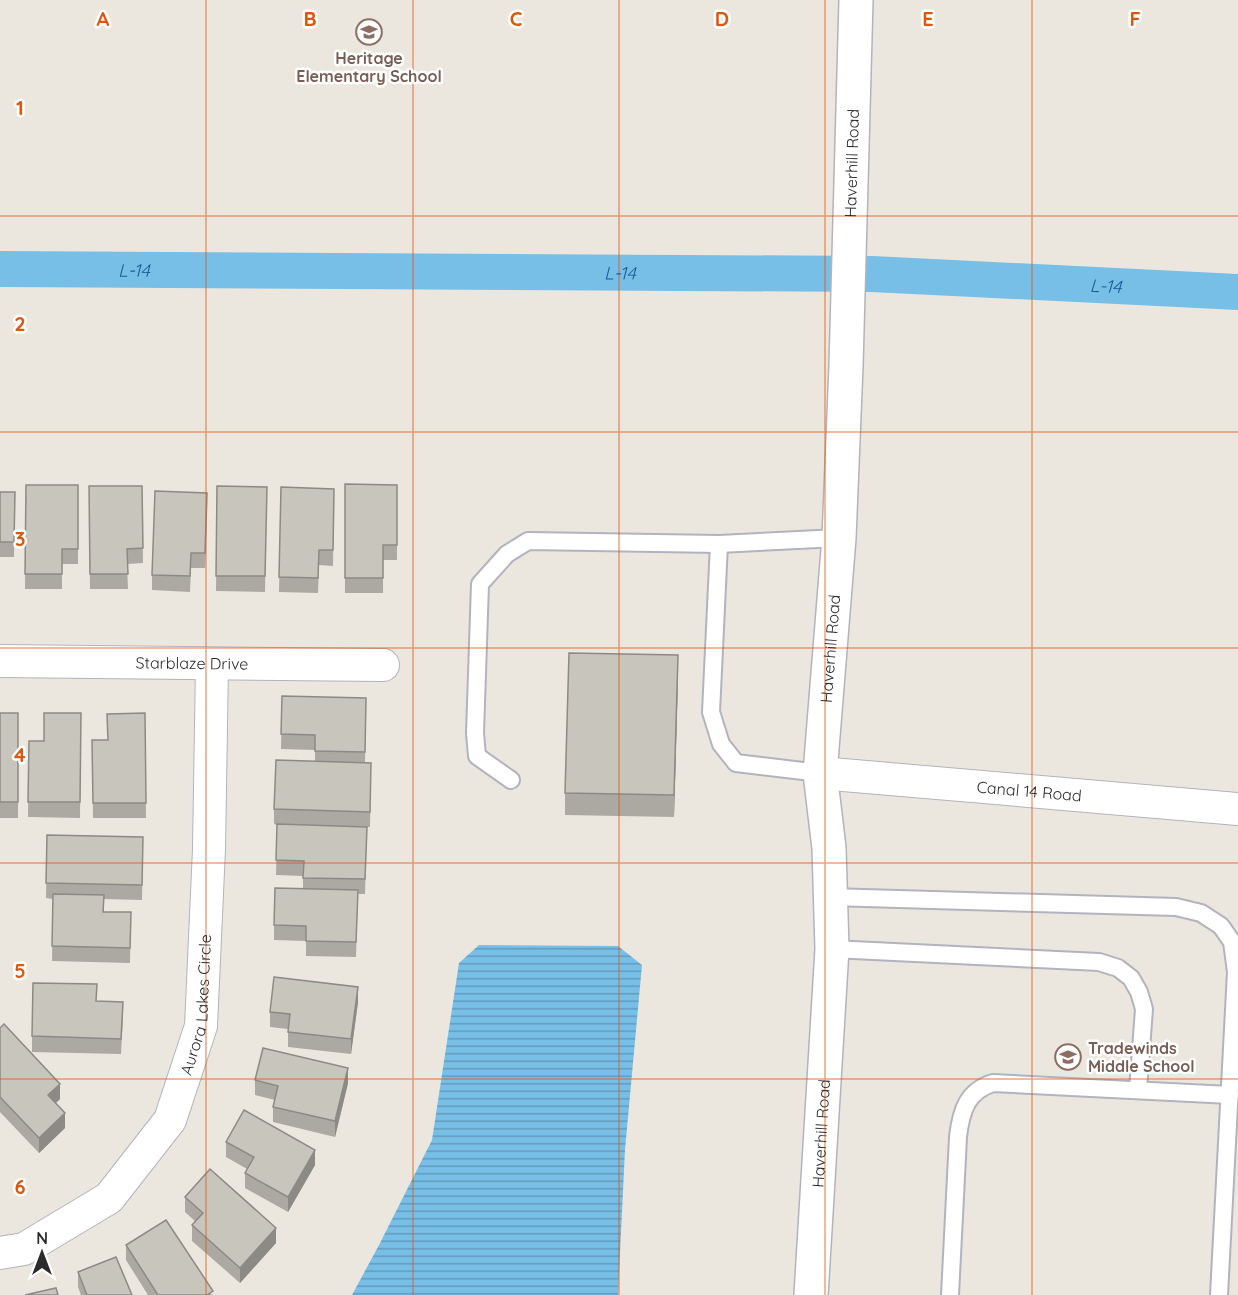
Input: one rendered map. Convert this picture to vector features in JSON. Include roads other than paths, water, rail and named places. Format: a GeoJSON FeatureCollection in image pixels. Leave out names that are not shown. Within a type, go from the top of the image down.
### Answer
{"type":"FeatureCollection","features":[{"type":"Feature","properties":{"kind":"street","name":"Haverhill Road"},"geometry":{"type":"LineString","coordinates":[[811,1295],[832,949],[829,848],[820,773],[839,538],[856,0]]}},
{"type":"Feature","properties":{"kind":"street","name":"Starblaze Drive"},"geometry":{"type":"LineString","coordinates":[[0,662],[383,665]]}},
{"type":"Feature","properties":{"kind":"street","name":"Aurora Lakes Circle"},"geometry":{"type":"LineString","coordinates":[[0,1253],[24,1249],[109,1198],[170,1120],[201,1026],[209,849],[212,664]]}},
{"type":"Feature","properties":{"kind":"street","name":"Canal 14 Road"},"geometry":{"type":"LineString","coordinates":[[820,773],[1238,809]]}},
{"type":"Feature","properties":{"kind":"lane"},"geometry":{"type":"LineString","coordinates":[[511,780],[477,756],[474,733],[480,584],[507,554],[528,541],[719,544],[839,538]]}},
{"type":"Feature","properties":{"kind":"lane"},"geometry":{"type":"LineString","coordinates":[[719,544],[711,712],[721,744],[736,763],[820,773]]}},
{"type":"Feature","properties":{"kind":"lane"},"geometry":{"type":"LineString","coordinates":[[830,897],[1176,907],[1201,914],[1221,926],[1232,942],[1236,972],[1219,1295]]}},
{"type":"Feature","properties":{"kind":"lane"},"geometry":{"type":"LineString","coordinates":[[832,949],[1100,962],[1118,968],[1131,978],[1139,992],[1144,1009],[1138,1090]]}},
{"type":"Feature","properties":{"kind":"lane"},"geometry":{"type":"LineString","coordinates":[[950,1295],[960,1122],[964,1107],[971,1096],[982,1086],[993,1083],[1230,1095]]}},
{"type":"Feature","properties":{"kind":"water"},"geometry":{"type":"Polygon","coordinates":[[[479,945],[618,946],[642,965],[625,1150],[618,1295],[352,1295],[432,1140],[459,963],[479,945]]]}},
{"type":"Feature","properties":{"kind":"waterway","name":"L-14"},"geometry":{"type":"LineString","coordinates":[[0,269],[872,274],[1238,292]]}},
{"type":"Feature","properties":{"kind":"place","name":"Heritage Elementary School"},"geometry":{"type":"Point","coordinates":[369,32]}},
{"type":"Feature","properties":{"kind":"place","name":"Tradewinds Middle School"},"geometry":{"type":"Point","coordinates":[1068,1057]}}]}
